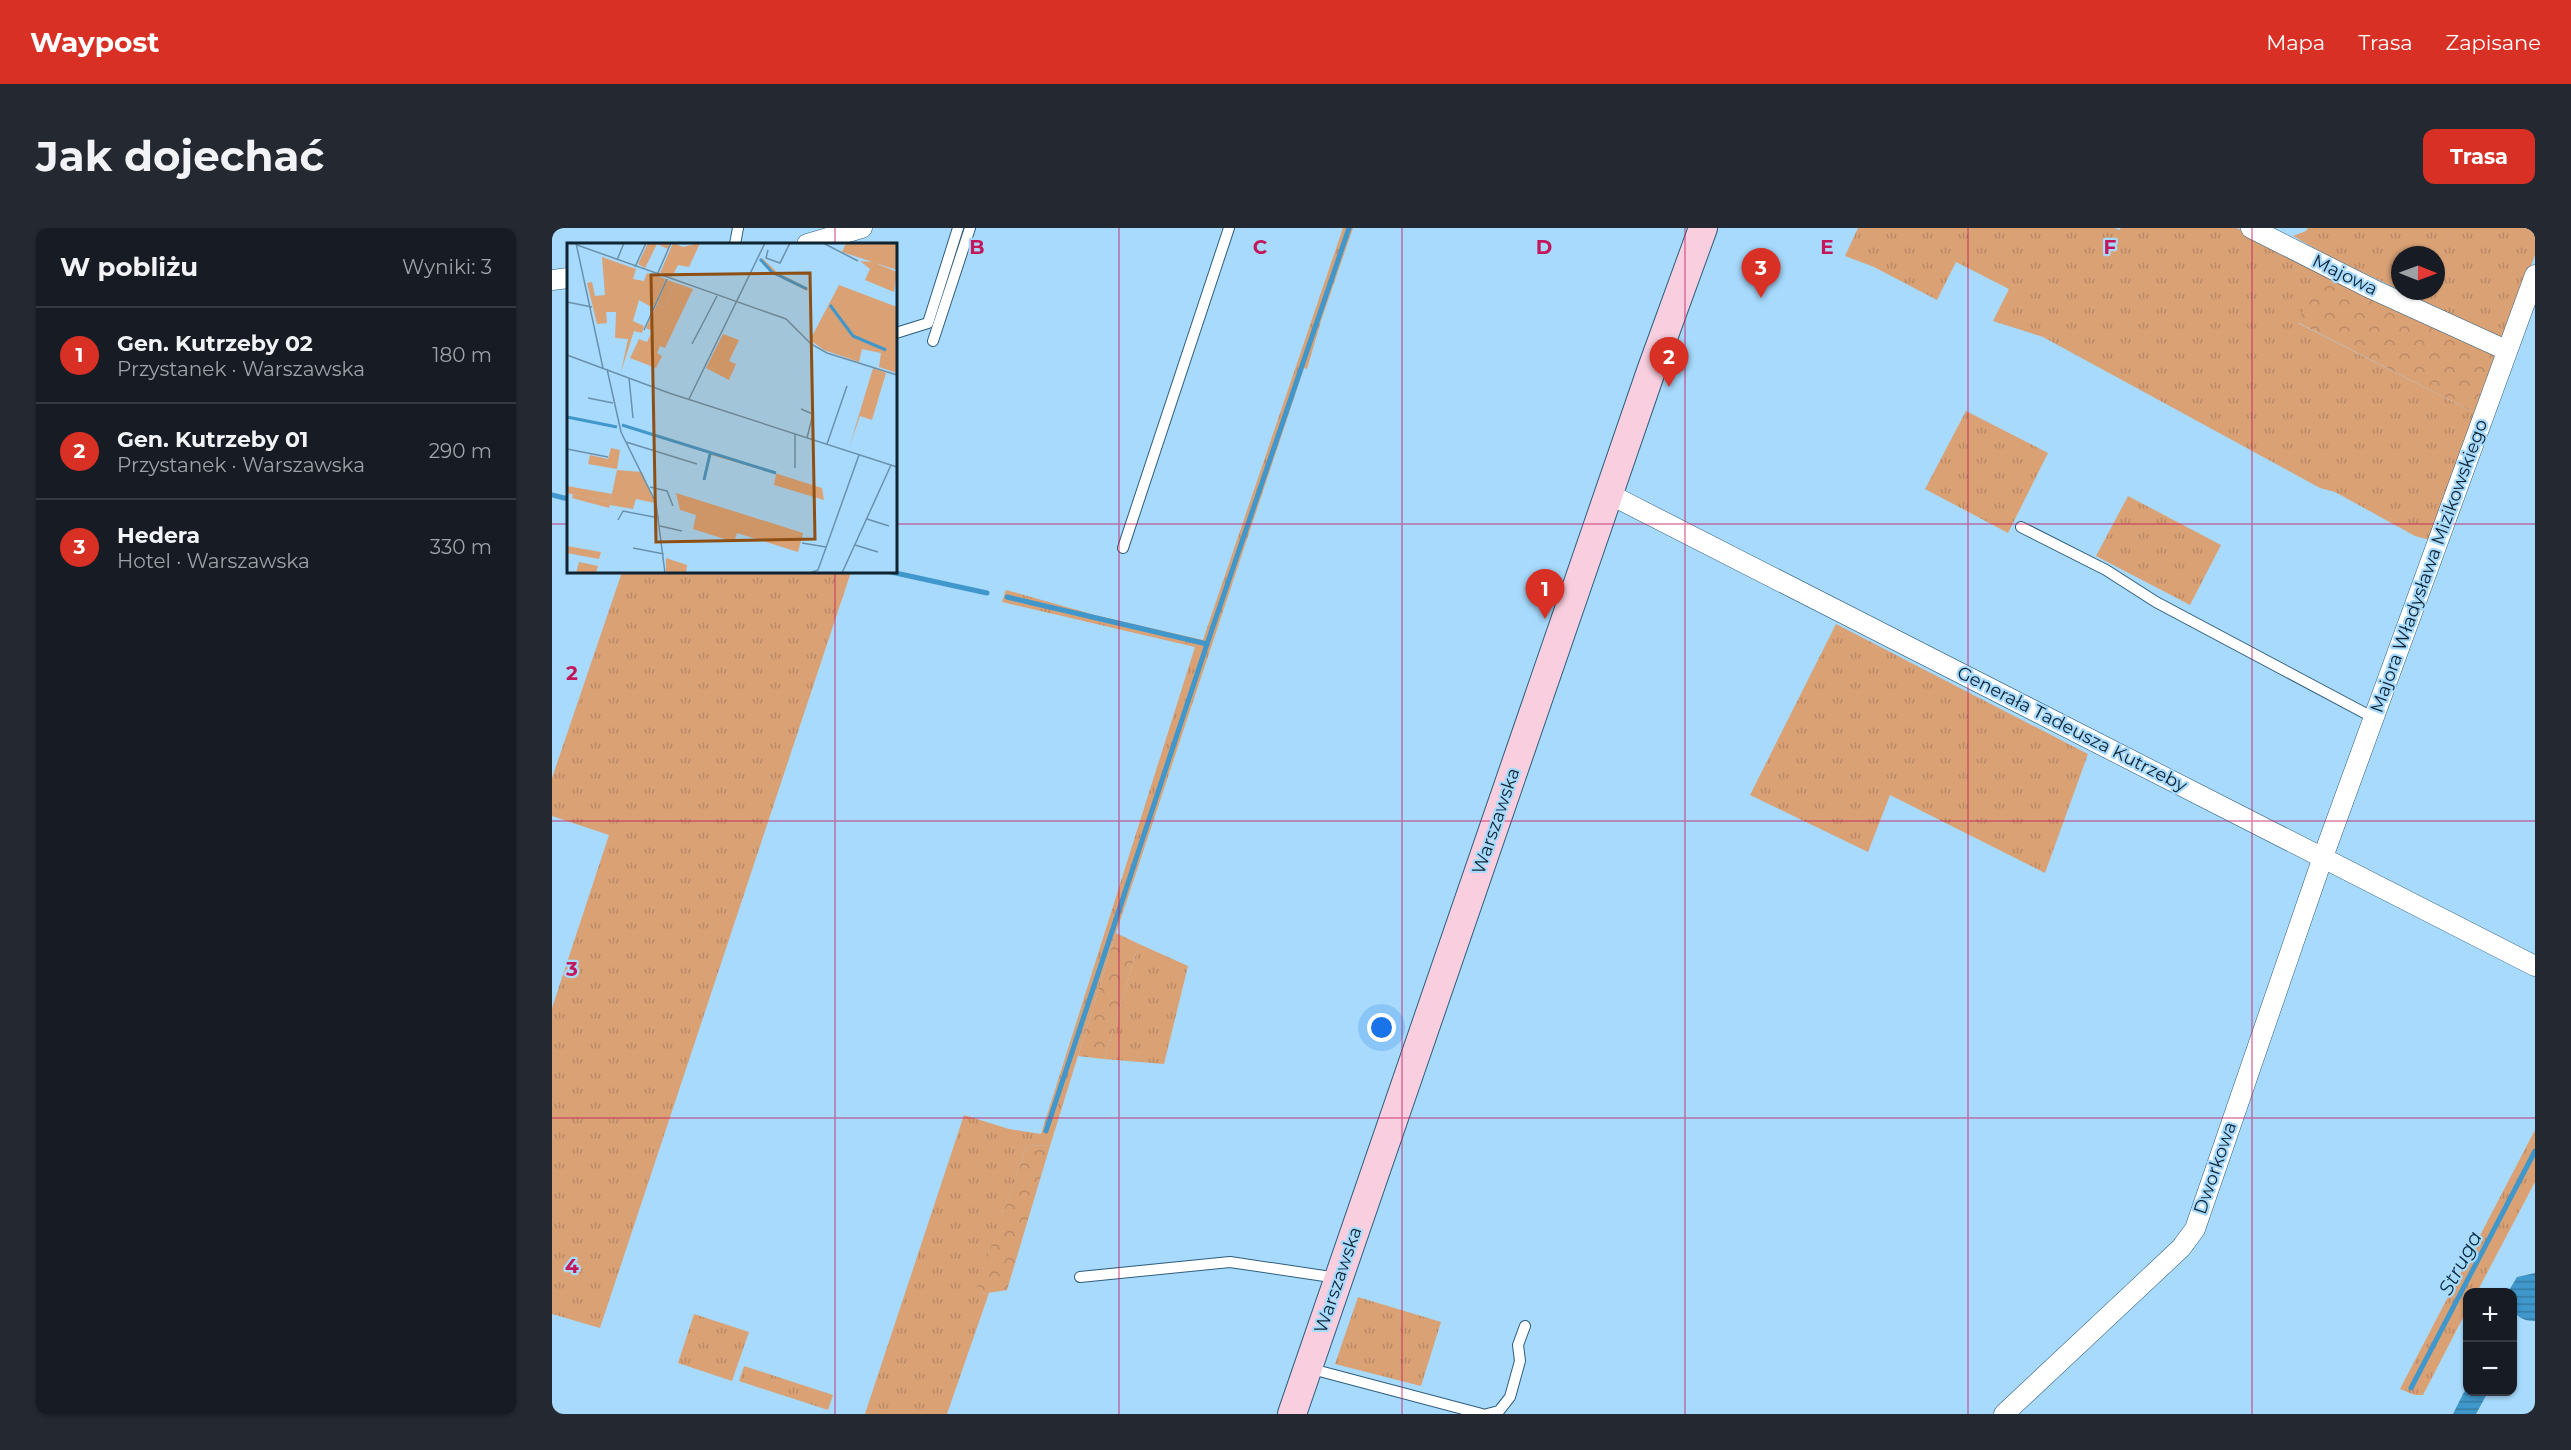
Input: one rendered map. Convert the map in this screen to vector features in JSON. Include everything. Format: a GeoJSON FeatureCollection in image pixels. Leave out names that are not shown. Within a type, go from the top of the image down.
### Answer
{"type":"FeatureCollection","features":[{"type":"Feature","properties":{"kind":"main road","name":"Warszawska"},"geometry":{"type":"LineString","coordinates":[[1292,1414],[1703,228]]}},
{"type":"Feature","properties":{"kind":"street"},"geometry":{"type":"LineString","coordinates":[[810,243],[862,228]]}},
{"type":"Feature","properties":{"kind":"street","name":"Majowa"},"geometry":{"type":"LineString","coordinates":[[2251,228],[2372,289],[2506,350]]}},
{"type":"Feature","properties":{"kind":"street","name":"Majora Władysława Mizikowskiego"},"geometry":{"type":"LineString","coordinates":[[2324,857],[2535,275]]}},
{"type":"Feature","properties":{"kind":"street"},"geometry":{"type":"LineString","coordinates":[[552,280],[567,278]]}},
{"type":"Feature","properties":{"kind":"street","name":"Generała Tadeusza Kutrzeby"},"geometry":{"type":"LineString","coordinates":[[1609,494],[2535,966]]}},
{"type":"Feature","properties":{"kind":"street","name":"Dworkowa"},"geometry":{"type":"LineString","coordinates":[[2004,1414],[2181,1248],[2194,1228],[2324,857]]}},
{"type":"Feature","properties":{"kind":"lane"},"geometry":{"type":"LineString","coordinates":[[735,243],[738,228]]}},
{"type":"Feature","properties":{"kind":"lane"},"geometry":{"type":"LineString","coordinates":[[897,333],[928,322],[958,228]]}},
{"type":"Feature","properties":{"kind":"lane"},"geometry":{"type":"LineString","coordinates":[[933,341],[970,228]]}},
{"type":"Feature","properties":{"kind":"lane"},"geometry":{"type":"LineString","coordinates":[[1124,548],[1229,228]]}},
{"type":"Feature","properties":{"kind":"lane"},"geometry":{"type":"LineString","coordinates":[[2021,527],[2106,570],[2156,602],[2374,718]]}},
{"type":"Feature","properties":{"kind":"lane"},"geometry":{"type":"LineString","coordinates":[[1080,1277],[1230,1262],[1270,1266],[1339,1278]]}},
{"type":"Feature","properties":{"kind":"lane"},"geometry":{"type":"LineString","coordinates":[[1487,1414],[1498,1411],[1510,1397],[1520,1362],[1518,1345],[1525,1326]]}},
{"type":"Feature","properties":{"kind":"lane"},"geometry":{"type":"LineString","coordinates":[[1307,1368],[1482,1414]]}},
{"type":"Feature","properties":{"kind":"green space"},"geometry":{"type":"Polygon","coordinates":[[[1343,228],[1353,228],[1307,369],[1304,368],[1116,933],[1050,1146],[1027,1145],[975,1294],[989,1293],[947,1414],[865,1414],[964,1115],[1009,1129],[1041,1134],[1195,647],[1002,602],[1006,590],[1095,615],[1203,640],[1343,228]]]}},
{"type":"Feature","properties":{"kind":"green space"},"geometry":{"type":"Polygon","coordinates":[[[1858,228],[2115,228],[2119,230],[2121,228],[2237,228],[2323,271],[2298,323],[2475,413],[2430,540],[2415,536],[2335,492],[2320,488],[2043,337],[1993,321],[2009,289],[1956,262],[1937,300],[1874,267],[1845,256],[1858,228]]]}},
{"type":"Feature","properties":{"kind":"green space"},"geometry":{"type":"Polygon","coordinates":[[[2308,228],[2535,228],[2535,255],[2503,339],[2420,300],[2445,300],[2445,246],[2391,246],[2391,286],[2330,257],[2293,236],[2308,228]]]}},
{"type":"Feature","properties":{"kind":"green space"},"geometry":{"type":"Polygon","coordinates":[[[2323,271],[2499,350],[2475,413],[2297,322],[2323,271]]]}},
{"type":"Feature","properties":{"kind":"green space"},"geometry":{"type":"Polygon","coordinates":[[[1966,411],[2048,453],[2008,533],[1925,489],[1966,411]]]}},
{"type":"Feature","properties":{"kind":"green space"},"geometry":{"type":"Polygon","coordinates":[[[2128,496],[2221,545],[2190,605],[2096,556],[2128,496]]]}},
{"type":"Feature","properties":{"kind":"green space"},"geometry":{"type":"Polygon","coordinates":[[[622,573],[851,573],[600,1328],[552,1314],[552,1008],[609,835],[552,816],[552,778],[622,573]]]}},
{"type":"Feature","properties":{"kind":"green space"},"geometry":{"type":"Polygon","coordinates":[[[1836,624],[2088,754],[2045,873],[1890,795],[1868,852],[1750,795],[1836,624]]]}},
{"type":"Feature","properties":{"kind":"green space"},"geometry":{"type":"Polygon","coordinates":[[[1116,933],[1139,944],[1104,1059],[1078,1056],[1116,933]]]}},
{"type":"Feature","properties":{"kind":"green space"},"geometry":{"type":"Polygon","coordinates":[[[1139,944],[1188,966],[1164,1064],[1104,1059],[1139,944]]]}},
{"type":"Feature","properties":{"kind":"green space"},"geometry":{"type":"Polygon","coordinates":[[[2535,1130],[2535,1182],[2479,1288],[2463,1288],[2463,1318],[2423,1395],[2415,1395],[2400,1389],[2535,1130]]]}},
{"type":"Feature","properties":{"kind":"green space"},"geometry":{"type":"Polygon","coordinates":[[[1027,1145],[1050,1146],[1007,1290],[974,1295],[1027,1145]]]}},
{"type":"Feature","properties":{"kind":"green space"},"geometry":{"type":"Polygon","coordinates":[[[1358,1297],[1441,1322],[1421,1386],[1335,1364],[1358,1297]]]}},
{"type":"Feature","properties":{"kind":"green space"},"geometry":{"type":"Polygon","coordinates":[[[694,1314],[749,1332],[732,1381],[678,1363],[694,1314]]]}},
{"type":"Feature","properties":{"kind":"green space"},"geometry":{"type":"Polygon","coordinates":[[[744,1366],[833,1395],[828,1410],[739,1381],[744,1366]]]}},
{"type":"Feature","properties":{"kind":"water"},"geometry":{"type":"Polygon","coordinates":[[[2535,1273],[2535,1321],[2525,1320],[2517,1315],[2517,1288],[2510,1288],[2517,1277],[2535,1273]]]}},
{"type":"Feature","properties":{"kind":"water"},"geometry":{"type":"Polygon","coordinates":[[[2463,1394],[2463,1396],[2486,1396],[2476,1414],[2453,1414],[2463,1394]]]}},
{"type":"Feature","properties":{"kind":"waterway"},"geometry":{"type":"LineString","coordinates":[[1046,1131],[1207,644],[1349,228]]}},
{"type":"Feature","properties":{"kind":"waterway"},"geometry":{"type":"LineString","coordinates":[[552,495],[567,499]]}},
{"type":"Feature","properties":{"kind":"waterway"},"geometry":{"type":"LineString","coordinates":[[896,573],[987,593]]}},
{"type":"Feature","properties":{"kind":"waterway"},"geometry":{"type":"LineString","coordinates":[[1007,597],[1207,644]]}},
{"type":"Feature","properties":{"kind":"waterway","name":"Struga"},"geometry":{"type":"LineString","coordinates":[[2411,1388],[2535,1151]]}},
{"type":"Feature","properties":{"kind":"place","name":"Hedera"},"geometry":{"type":"Point","coordinates":[1761,298]}},
{"type":"Feature","properties":{"kind":"place","name":"Gen. Kutrzeby 01"},"geometry":{"type":"Point","coordinates":[1669,387]}},
{"type":"Feature","properties":{"kind":"place","name":"Gen. Kutrzeby 02"},"geometry":{"type":"Point","coordinates":[1545,619]}}]}
